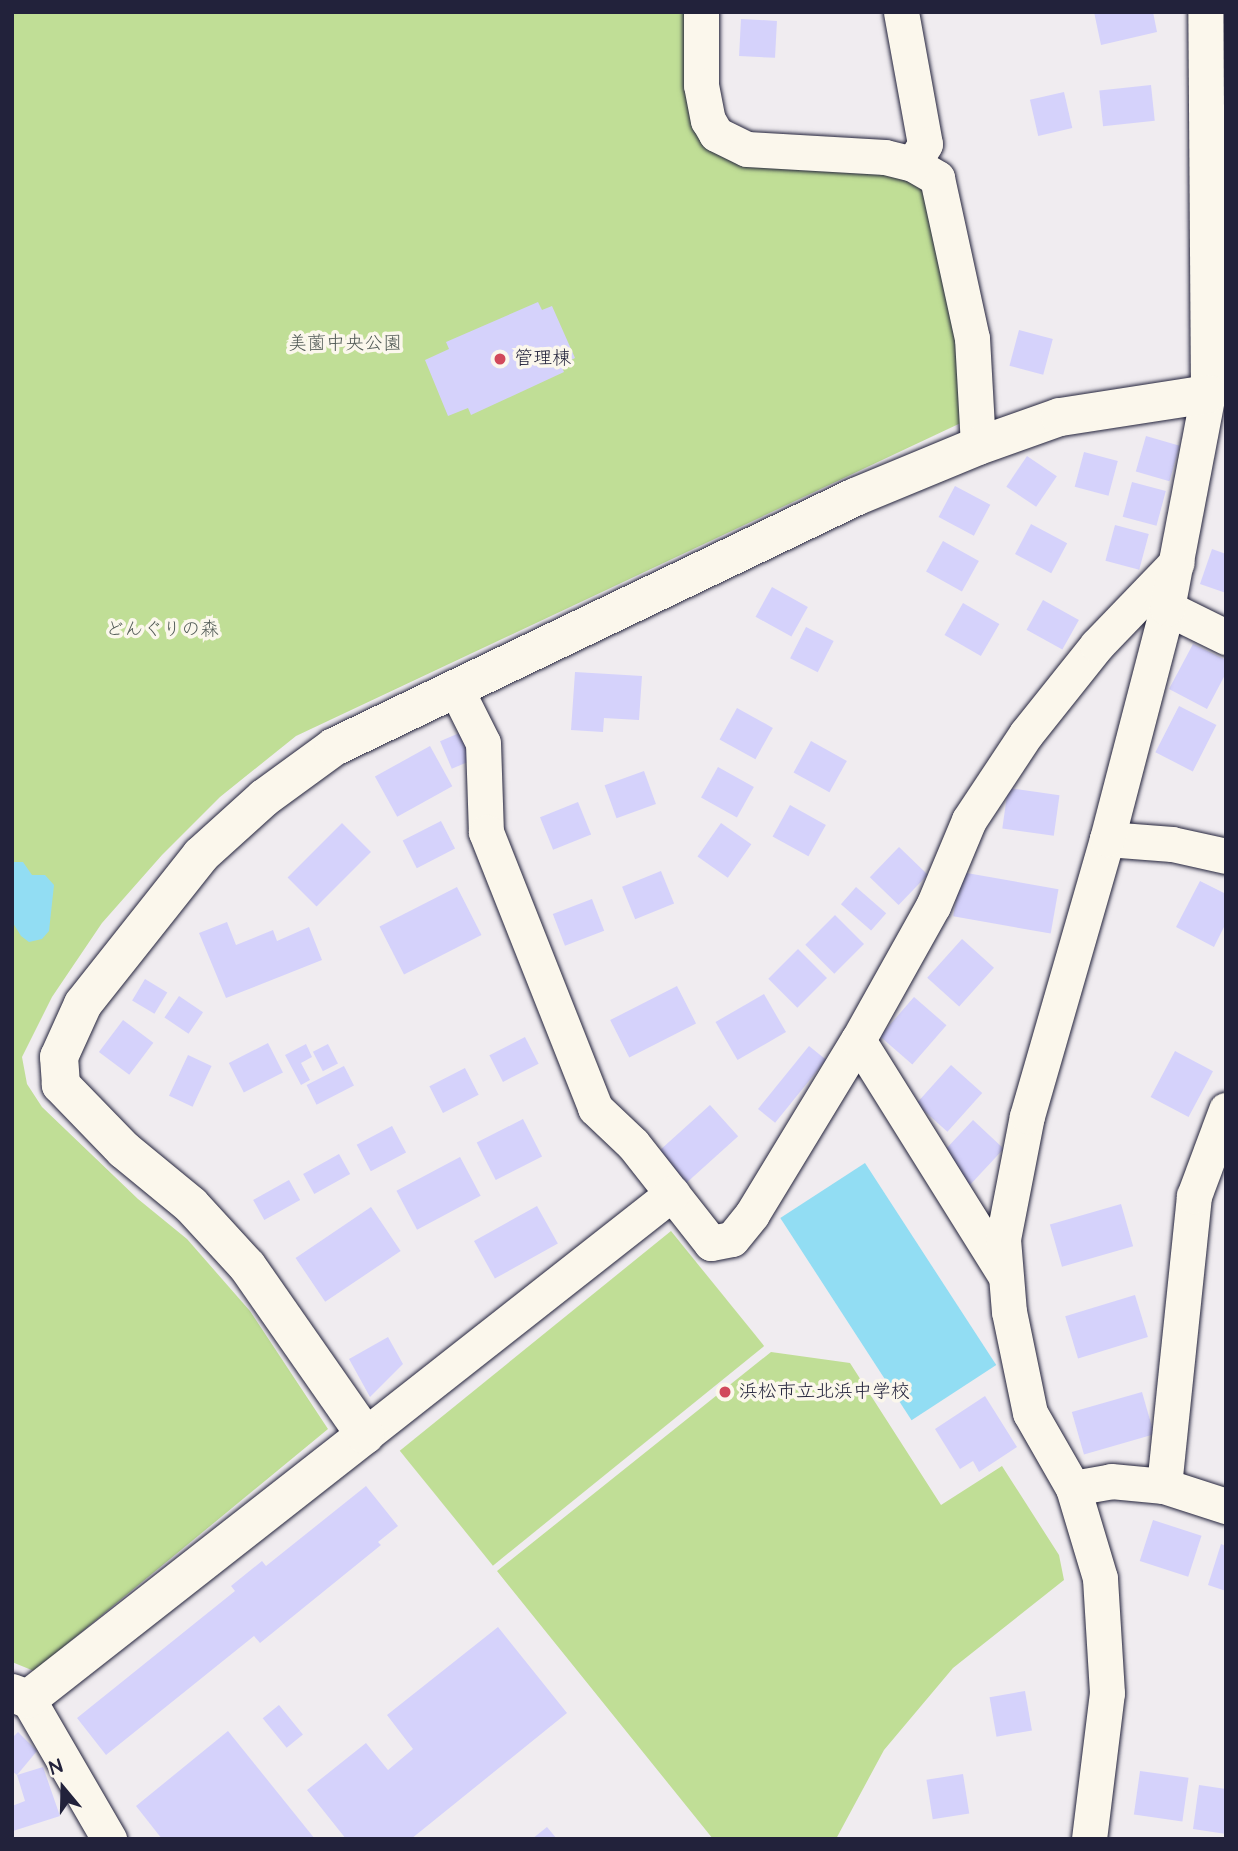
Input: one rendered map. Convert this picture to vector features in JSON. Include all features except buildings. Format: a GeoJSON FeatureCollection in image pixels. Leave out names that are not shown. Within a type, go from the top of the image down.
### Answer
{"type":"FeatureCollection","features":[{"type":"Feature","properties":{"kind":"street"},"geometry":{"type":"LineString","coordinates":[[701,12],[701,85],[708,120],[716,134],[747,149],[885,157],[914,164],[937,178],[972,338],[978,446]]}},
{"type":"Feature","properties":{"kind":"street"},"geometry":{"type":"LineString","coordinates":[[901,12],[925,144],[914,164]]}},
{"type":"Feature","properties":{"kind":"street"},"geometry":{"type":"LineString","coordinates":[[1089,1839],[1107,1693],[1100,1578],[1073,1488],[1030,1413],[1009,1312],[1003,1239],[1027,1116],[1107,839],[1167,608],[1217,392],[1205,12]]}},
{"type":"Feature","properties":{"kind":"street"},"geometry":{"type":"LineString","coordinates":[[365,1435],[247,1266],[191,1205],[124,1150],[61,1085],[59,1057],[83,1004],[201,855],[264,798],[334,747],[855,497],[978,446],[1060,417],[1217,392]]}},
{"type":"Feature","properties":{"kind":"street"},"geometry":{"type":"LineString","coordinates":[[456,689],[483,743],[486,832],[595,1108],[633,1144],[711,1243],[732,1239],[751,1214],[858,1040],[933,906],[969,820],[1019,745],[1097,645],[1177,562]]}},
{"type":"Feature","properties":{"kind":"street"},"geometry":{"type":"LineString","coordinates":[[1167,608],[1226,637]]}},
{"type":"Feature","properties":{"kind":"street"},"geometry":{"type":"LineString","coordinates":[[1107,839],[1172,844],[1226,856]]}},
{"type":"Feature","properties":{"kind":"street"},"geometry":{"type":"LineString","coordinates":[[858,1040],[1006,1277]]}},
{"type":"Feature","properties":{"kind":"street"},"geometry":{"type":"LineString","coordinates":[[1164,1486],[1194,1196],[1226,1110]]}},
{"type":"Feature","properties":{"kind":"street"},"geometry":{"type":"LineString","coordinates":[[109,1839],[20,1696],[365,1435],[673,1193]]}},
{"type":"Feature","properties":{"kind":"street"},"geometry":{"type":"LineString","coordinates":[[1073,1488],[1111,1481],[1164,1486],[1226,1506]]}},
{"type":"Feature","properties":{"kind":"green space","name":"美薗中央公園"},"geometry":{"type":"Polygon","coordinates":[[[12,12],[704,12],[716,134],[937,178],[965,421],[296,736],[220,797],[162,855],[102,923],[52,997],[22,1057],[27,1084],[42,1107],[138,1199],[187,1239],[250,1311],[328,1429],[34,1671],[12,1662],[12,12]]]}},
{"type":"Feature","properties":{"kind":"green space"},"geometry":{"type":"Polygon","coordinates":[[[671,1231],[764,1346],[493,1566],[400,1451],[671,1231]]]}},
{"type":"Feature","properties":{"kind":"green space"},"geometry":{"type":"Polygon","coordinates":[[[771,1352],[850,1363],[941,1505],[1002,1466],[1059,1555],[1064,1580],[953,1668],[884,1750],[836,1839],[713,1839],[497,1571],[771,1352]]]}},
{"type":"Feature","properties":{"kind":"water"},"geometry":{"type":"Polygon","coordinates":[[[13,862],[23,862],[32,875],[45,875],[54,885],[49,931],[42,939],[29,942],[21,936],[13,923],[13,862]]]}},
{"type":"Feature","properties":{"kind":"water"},"geometry":{"type":"Polygon","coordinates":[[[865,1163],[996,1365],[912,1420],[780,1218],[865,1163]]]}},
{"type":"Feature","properties":{"kind":"place","name":"管理棟"},"geometry":{"type":"Point","coordinates":[500,359]}},
{"type":"Feature","properties":{"kind":"place","name":"浜松市立北浜中学校"},"geometry":{"type":"Point","coordinates":[725,1392]}},
{"type":"Feature","properties":{"kind":"park label","name":"どんぐりの森"},"geometry":{"type":"Point","coordinates":[162,630]}}]}
